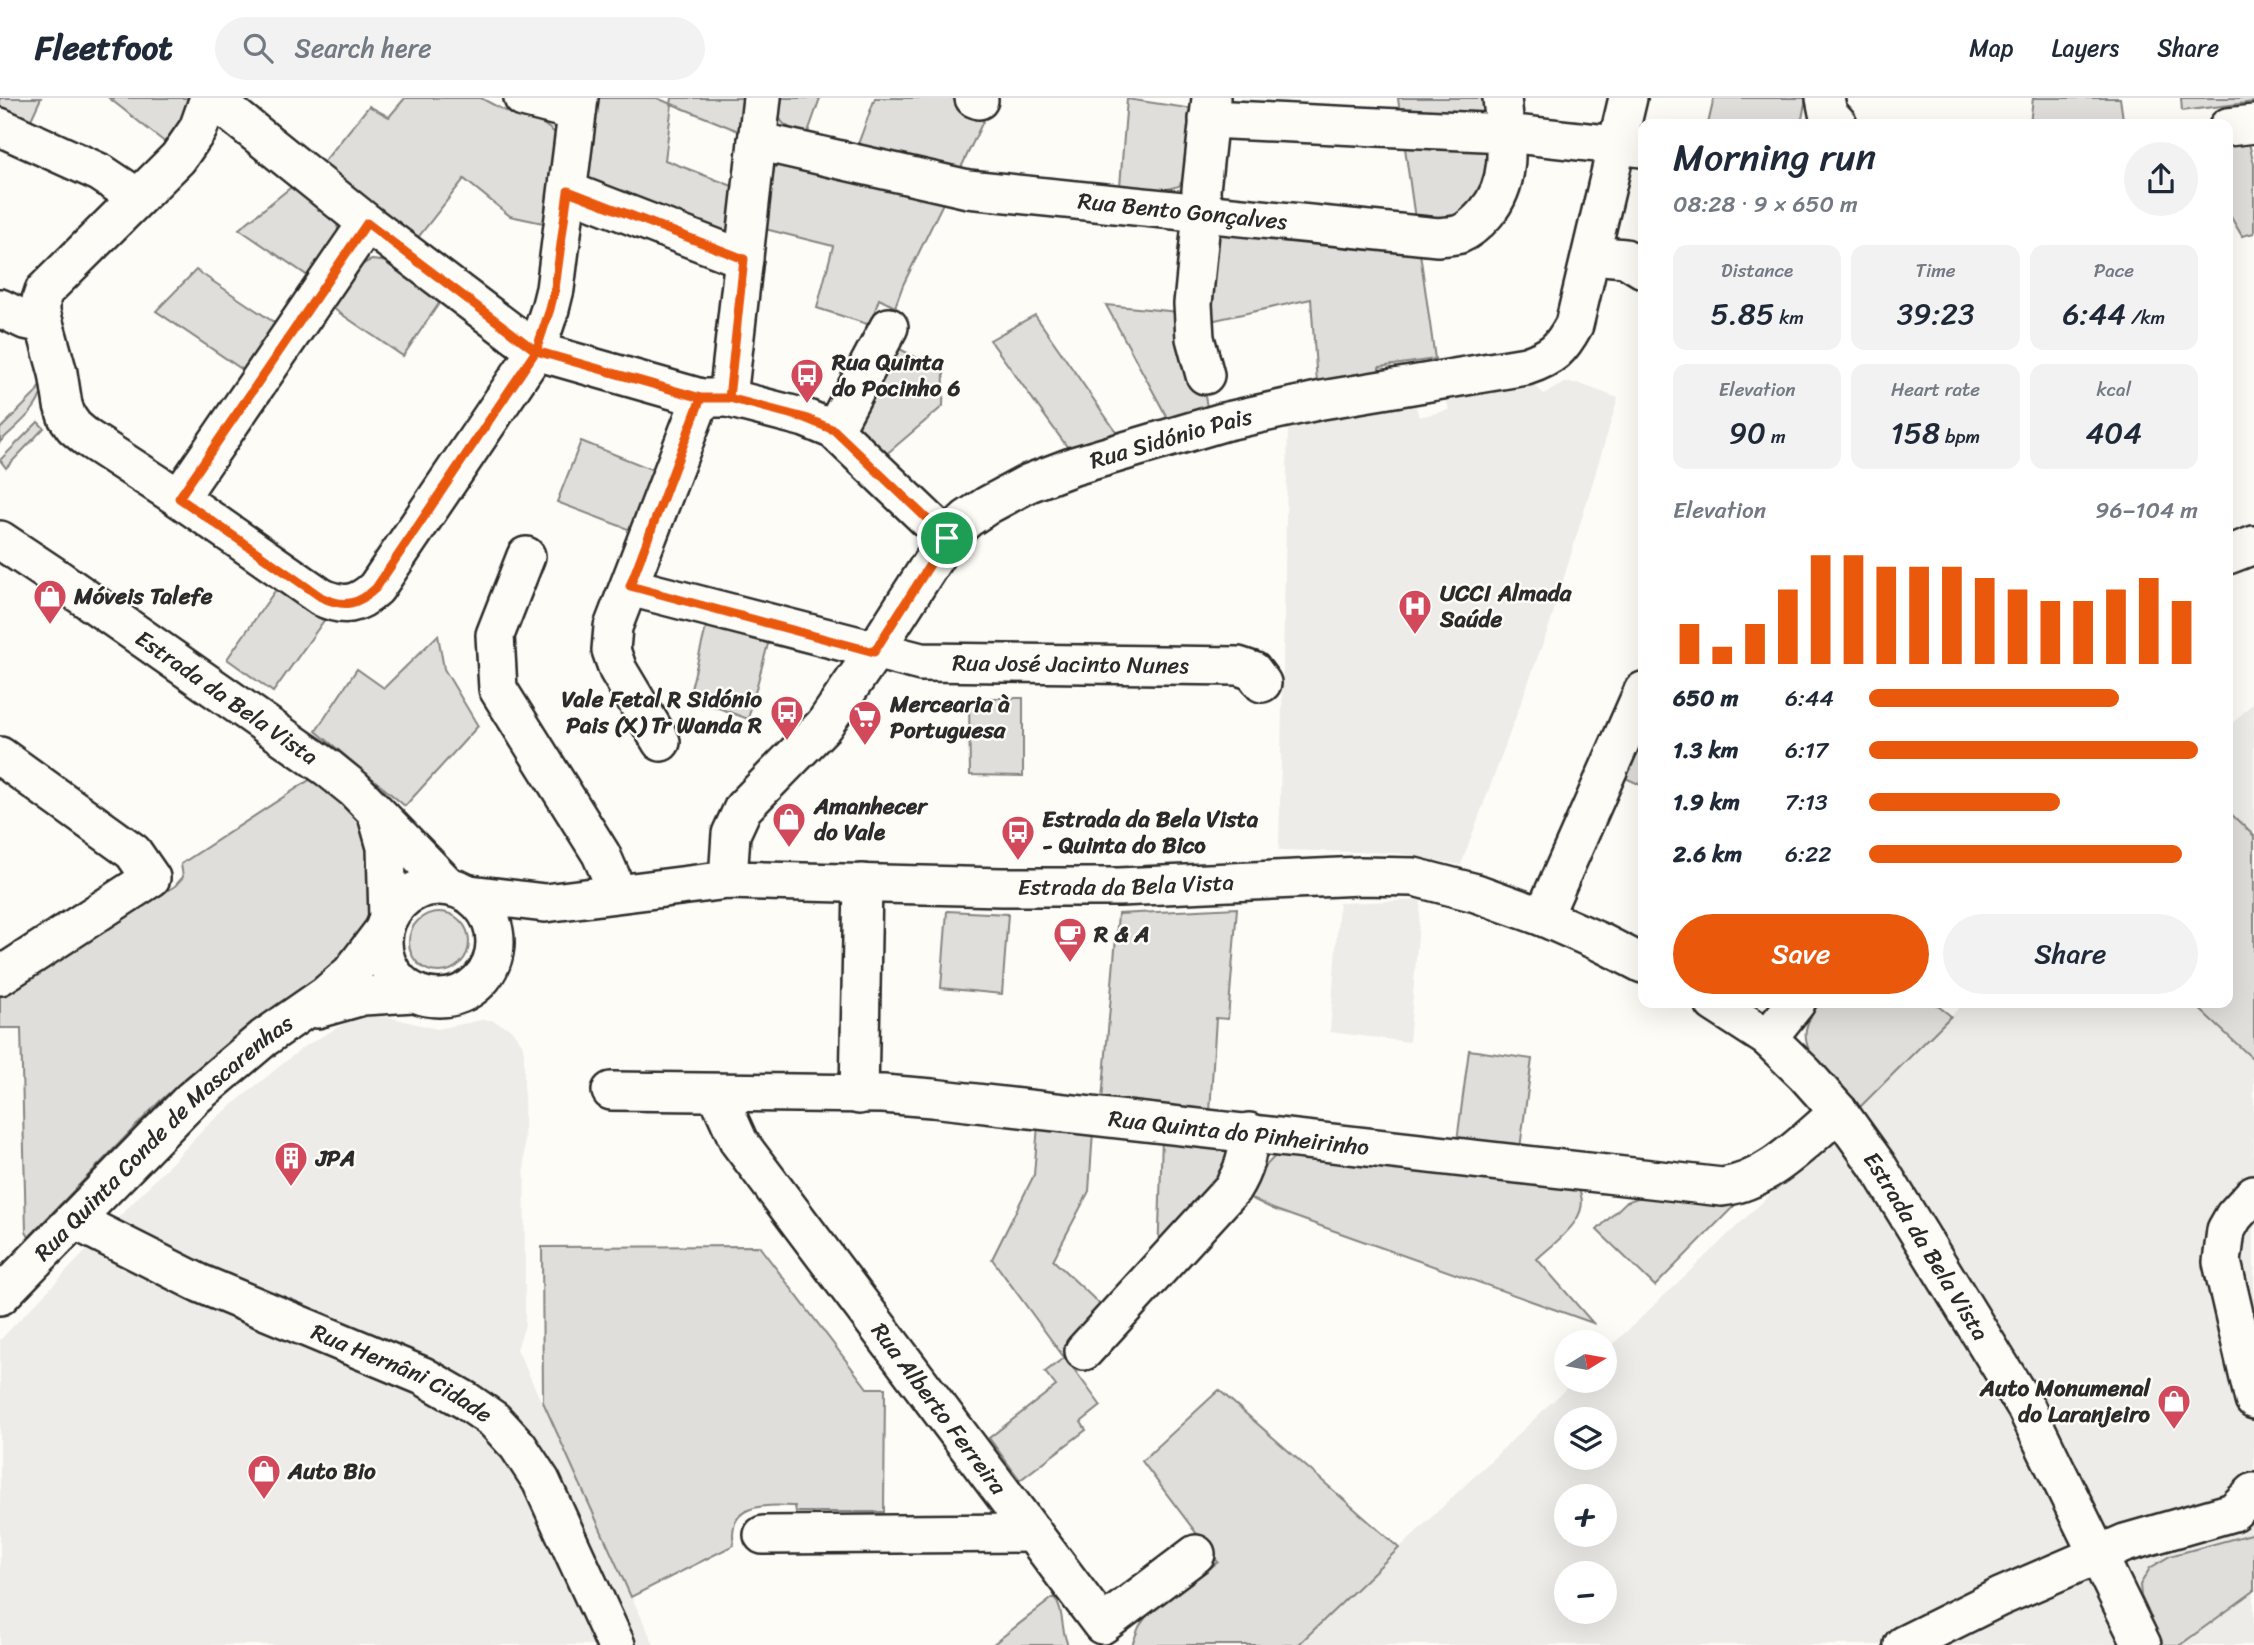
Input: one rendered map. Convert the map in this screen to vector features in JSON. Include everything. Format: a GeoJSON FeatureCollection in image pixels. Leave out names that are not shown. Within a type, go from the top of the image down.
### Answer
{"type":"FeatureCollection","features":[{"type":"Feature","properties":{"kind":"street"},"geometry":{"type":"LineString","coordinates":[[523,98],[578,105],[555,289],[550,309],[536,351],[376,588],[364,600],[349,605],[335,604],[321,597],[74,427],[62,405],[41,300],[50,284],[178,158],[198,129],[210,98],[367,223],[536,351],[715,398],[805,418],[834,430],[947,538]]}},
{"type":"Feature","properties":{"kind":"street"},"geometry":{"type":"LineString","coordinates":[[662,742],[618,670],[611,650],[613,627],[715,398],[744,259],[762,98]]}},
{"type":"Feature","properties":{"kind":"street","name":"Rua Sidónio Pais"},"geometry":{"type":"LineString","coordinates":[[728,880],[732,834],[743,808],[824,725],[947,538],[988,505],[1029,483],[1074,466],[1271,410],[1526,366],[1546,360],[1564,345],[1574,325],[1592,255],[1630,146],[1628,98]]}},
{"type":"Feature","properties":{"kind":"street"},"geometry":{"type":"LineString","coordinates":[[1815,119],[1820,98]]}},
{"type":"Feature","properties":{"kind":"street"},"geometry":{"type":"LineString","coordinates":[[1825,98],[1828,113],[1833,119]]}},
{"type":"Feature","properties":{"kind":"street"},"geometry":{"type":"LineString","coordinates":[[1205,375],[1195,338],[1193,304],[1210,109],[1504,116],[1630,146]]}},
{"type":"Feature","properties":{"kind":"street","name":"Rua Bento Gonçalves"},"geometry":{"type":"LineString","coordinates":[[757,141],[968,189],[1438,237],[1460,234],[1478,222],[1493,205],[1504,183],[1507,158],[1504,116]]}},
{"type":"Feature","properties":{"kind":"street"},"geometry":{"type":"LineString","coordinates":[[2233,126],[2254,124]]}},
{"type":"Feature","properties":{"kind":"street"},"geometry":{"type":"LineString","coordinates":[[0,127],[101,173],[136,197]]}},
{"type":"Feature","properties":{"kind":"street"},"geometry":{"type":"LineString","coordinates":[[568,191],[744,259]]}},
{"type":"Feature","properties":{"kind":"street"},"geometry":{"type":"LineString","coordinates":[[179,498],[367,223]]}},
{"type":"Feature","properties":{"kind":"street"},"geometry":{"type":"LineString","coordinates":[[1592,255],[1625,258],[1638,266]]}},
{"type":"Feature","properties":{"kind":"street"},"geometry":{"type":"LineString","coordinates":[[0,308],[25,320],[48,340]]}},
{"type":"Feature","properties":{"kind":"street"},"geometry":{"type":"LineString","coordinates":[[834,430],[889,327]]}},
{"type":"Feature","properties":{"kind":"street","name":"Estrada da Bela Vista"},"geometry":{"type":"LineString","coordinates":[[0,540],[328,768],[354,789],[377,815],[459,890]]}},
{"type":"Feature","properties":{"kind":"street"},"geometry":{"type":"LineString","coordinates":[[2233,553],[2254,545]]}},
{"type":"Feature","properties":{"kind":"street"},"geometry":{"type":"LineString","coordinates":[[377,815],[386,847],[386,924],[383,950],[388,967],[399,983],[414,993],[433,999],[453,997],[471,989],[485,976],[494,958],[508,941],[547,914],[603,895],[611,877],[601,854],[498,689],[495,635],[526,556]]}},
{"type":"Feature","properties":{"kind":"street","name":"Rua José Jacinto Nunes"},"geometry":{"type":"LineString","coordinates":[[630,586],[874,652],[921,662],[1238,666],[1253,671],[1262,682]]}},
{"type":"Feature","properties":{"kind":"street"},"geometry":{"type":"LineString","coordinates":[[1542,918],[1638,702]]}},
{"type":"Feature","properties":{"kind":"street"},"geometry":{"type":"LineString","coordinates":[[0,757],[133,852],[151,878],[0,976]]}},
{"type":"Feature","properties":{"kind":"street","name":"Estrada da Bela Vista"},"geometry":{"type":"LineString","coordinates":[[603,895],[728,880],[1119,887],[1361,876],[1414,877],[1476,893],[1602,943],[1638,961]]}},
{"type":"Feature","properties":{"kind":"street"},"geometry":{"type":"LineString","coordinates":[[859,1095],[863,883]]}},
{"type":"Feature","properties":{"kind":"street"},"geometry":{"type":"LineString","coordinates":[[386,924],[398,903],[412,892],[430,886],[545,903],[603,895]]}},
{"type":"Feature","properties":{"kind":"street"},"geometry":{"type":"LineString","coordinates":[[459,890],[483,906],[492,922],[496,940],[494,958]]}},
{"type":"Feature","properties":{"kind":"street","name":"Rua Quinta Conde de Mascarenhas"},"geometry":{"type":"LineString","coordinates":[[0,1296],[192,1098],[264,1038],[299,1015],[351,973],[386,924]]}},
{"type":"Feature","properties":{"kind":"street","name":"Rua Quinta Conde de Mascarenhas"},"geometry":{"type":"LineString","coordinates":[[299,1015],[363,996],[414,993]]}},
{"type":"Feature","properties":{"kind":"street","name":"Estrada da Bela Vista"},"geometry":{"type":"LineString","coordinates":[[1722,1008],[1768,1038],[1805,1074],[1839,1112],[1877,1165],[2026,1408],[2142,1645]]}},
{"type":"Feature","properties":{"kind":"street"},"geometry":{"type":"LineString","coordinates":[[1768,1038],[1793,1008]]}},
{"type":"Feature","properties":{"kind":"street","name":"Rua Quinta do Pinheirinho"},"geometry":{"type":"LineString","coordinates":[[611,1091],[932,1098],[1722,1187],[1738,1185],[1762,1175],[1839,1112]]}},
{"type":"Feature","properties":{"kind":"street","name":"Rua Alberto Ferreira"},"geometry":{"type":"LineString","coordinates":[[717,1093],[739,1142],[1102,1625],[1196,1553]]}},
{"type":"Feature","properties":{"kind":"street"},"geometry":{"type":"LineString","coordinates":[[1084,1350],[1232,1189],[1248,1154],[1249,1132]]}},
{"type":"Feature","properties":{"kind":"street"},"geometry":{"type":"LineString","coordinates":[[2254,1194],[2234,1216],[2226,1230],[2221,1262],[2254,1400]]}},
{"type":"Feature","properties":{"kind":"street","name":"Rua Hernâni Cidade"},"geometry":{"type":"LineString","coordinates":[[74,1220],[198,1283],[423,1376],[494,1420],[518,1446],[541,1480],[616,1645]]}},
{"type":"Feature","properties":{"kind":"street"},"geometry":{"type":"LineString","coordinates":[[1903,1645],[2000,1597],[2098,1554],[2154,1533],[2233,1512],[2254,1492]]}},
{"type":"Feature","properties":{"kind":"street"},"geometry":{"type":"LineString","coordinates":[[763,1535],[1033,1533]]}},
{"type":"Feature","properties":{"kind":"shaded area"},"geometry":{"type":"Polygon","coordinates":[[[0,98],[41,98],[29,124],[0,110],[0,98]]]}},
{"type":"Feature","properties":{"kind":"shaded area"},"geometry":{"type":"Polygon","coordinates":[[[109,98],[190,100],[178,133],[167,144],[109,98]]]}},
{"type":"Feature","properties":{"kind":"shaded area"},"geometry":{"type":"Polygon","coordinates":[[[405,98],[481,98],[507,112],[539,121],[554,132],[558,140],[548,224],[510,216],[464,179],[416,240],[322,164],[369,106],[389,117],[405,98]]]}},
{"type":"Feature","properties":{"kind":"shaded area"},"geometry":{"type":"Polygon","coordinates":[[[598,98],[657,98],[671,104],[672,98],[750,98],[746,134],[672,104],[665,160],[740,189],[734,247],[585,191],[598,98]]]}},
{"type":"Feature","properties":{"kind":"shaded area"},"geometry":{"type":"Polygon","coordinates":[[[775,98],[820,98],[807,135],[792,130],[783,123],[775,98]]]}},
{"type":"Feature","properties":{"kind":"shaded area"},"geometry":{"type":"Polygon","coordinates":[[[875,98],[955,98],[987,110],[959,172],[857,147],[875,98]]]}},
{"type":"Feature","properties":{"kind":"shaded area"},"geometry":{"type":"Polygon","coordinates":[[[1398,98],[1484,98],[1488,125],[1401,122],[1398,98]]]}},
{"type":"Feature","properties":{"kind":"shaded area"},"geometry":{"type":"Polygon","coordinates":[[[1714,98],[1806,98],[1802,119],[1709,119],[1714,98]]]}},
{"type":"Feature","properties":{"kind":"shaded area"},"geometry":{"type":"Polygon","coordinates":[[[2033,98],[2120,98],[2123,119],[2031,119],[2033,98]]]}},
{"type":"Feature","properties":{"kind":"shaded area"},"geometry":{"type":"Polygon","coordinates":[[[2181,98],[2254,98],[2254,102],[2182,111],[2181,98]]]}},
{"type":"Feature","properties":{"kind":"shaded area"},"geometry":{"type":"Polygon","coordinates":[[[1127,99],[1194,109],[1187,173],[1179,186],[1164,190],[1120,186],[1127,99]]]}},
{"type":"Feature","properties":{"kind":"shaded area"},"geometry":{"type":"Polygon","coordinates":[[[1403,134],[1490,138],[1485,189],[1463,212],[1447,218],[1415,219],[1403,134]]]}},
{"type":"Feature","properties":{"kind":"shaded area"},"geometry":{"type":"Polygon","coordinates":[[[2249,143],[2254,164],[2254,233],[2242,236],[2233,221],[2233,145],[2249,143]]]}},
{"type":"Feature","properties":{"kind":"shaded area"},"geometry":{"type":"Polygon","coordinates":[[[779,164],[944,201],[895,307],[879,299],[870,325],[817,308],[833,246],[757,227],[772,169],[779,164]]]}},
{"type":"Feature","properties":{"kind":"shaded area"},"geometry":{"type":"Polygon","coordinates":[[[295,184],[335,217],[339,233],[311,278],[239,229],[295,184]]]}},
{"type":"Feature","properties":{"kind":"shaded area"},"geometry":{"type":"Polygon","coordinates":[[[1216,234],[1420,253],[1435,359],[1379,367],[1379,371],[1317,383],[1311,299],[1206,322],[1216,234]]]}},
{"type":"Feature","properties":{"kind":"shaded area"},"geometry":{"type":"Polygon","coordinates":[[[372,260],[389,262],[440,302],[403,356],[331,307],[359,267],[372,260]]]}},
{"type":"Feature","properties":{"kind":"shaded area"},"geometry":{"type":"Polygon","coordinates":[[[196,270],[278,325],[246,372],[156,311],[196,270]]]}},
{"type":"Feature","properties":{"kind":"shaded area"},"geometry":{"type":"Polygon","coordinates":[[[1106,305],[1179,312],[1203,385],[1207,407],[1168,419],[1106,305]]]}},
{"type":"Feature","properties":{"kind":"shaded area"},"geometry":{"type":"Polygon","coordinates":[[[1035,315],[1117,433],[1068,448],[990,340],[1035,315]]]}},
{"type":"Feature","properties":{"kind":"shaded area"},"geometry":{"type":"Polygon","coordinates":[[[894,346],[944,372],[943,406],[883,457],[859,432],[857,422],[894,346]]]}},
{"type":"Feature","properties":{"kind":"shaded area"},"geometry":{"type":"Polygon","coordinates":[[[43,380],[40,398],[35,407],[0,442],[0,429],[35,394],[43,380]]]}},
{"type":"Feature","properties":{"kind":"shaded area","name":"UCCI Almada Saúde"},"geometry":{"type":"Polygon","coordinates":[[[1531,382],[1544,394],[1564,383],[1577,383],[1618,398],[1550,624],[1461,865],[1398,853],[1279,850],[1288,427],[1415,404],[1419,417],[1449,410],[1446,398],[1531,382]]]}},
{"type":"Feature","properties":{"kind":"shaded area"},"geometry":{"type":"Polygon","coordinates":[[[38,422],[44,428],[6,468],[0,460],[38,422]]]}},
{"type":"Feature","properties":{"kind":"shaded area"},"geometry":{"type":"Polygon","coordinates":[[[581,441],[656,471],[633,531],[557,502],[581,441]]]}},
{"type":"Feature","properties":{"kind":"shaded area"},"geometry":{"type":"Polygon","coordinates":[[[277,588],[325,619],[273,692],[227,659],[277,588]]]}},
{"type":"Feature","properties":{"kind":"shaded area"},"geometry":{"type":"Polygon","coordinates":[[[707,623],[769,640],[748,719],[689,697],[707,623]]]}},
{"type":"Feature","properties":{"kind":"shaded area"},"geometry":{"type":"Polygon","coordinates":[[[438,635],[444,669],[478,726],[405,806],[316,731],[357,669],[384,688],[438,635]]]}},
{"type":"Feature","properties":{"kind":"shaded area"},"geometry":{"type":"Polygon","coordinates":[[[969,698],[1023,698],[1023,776],[970,775],[969,698]]]}},
{"type":"Feature","properties":{"kind":"shaded area"},"geometry":{"type":"Polygon","coordinates":[[[2254,702],[2254,1645],[1298,1645],[1561,1393],[1617,1393],[1617,1341],[1821,1146],[1959,1008],[2233,1008],[2233,723],[2254,702]]]}},
{"type":"Feature","properties":{"kind":"shaded area"},"geometry":{"type":"Polygon","coordinates":[[[1638,737],[1638,784],[1621,776],[1638,737]]]}},
{"type":"Feature","properties":{"kind":"shaded area"},"geometry":{"type":"Polygon","coordinates":[[[314,777],[345,803],[370,833],[371,909],[360,942],[347,961],[243,1032],[159,1102],[29,1237],[26,1232],[21,1028],[0,1028],[0,996],[175,886],[183,877],[181,864],[314,777]]]}},
{"type":"Feature","properties":{"kind":"shaded area"},"geometry":{"type":"Polygon","coordinates":[[[2233,816],[2254,836],[2254,1060],[2198,1008],[2233,1008],[2233,816]]]}},
{"type":"Feature","properties":{"kind":"shaded area"},"geometry":{"type":"Polygon","coordinates":[[[1421,900],[1409,1042],[1330,1032],[1339,903],[1421,900]]]}},
{"type":"Feature","properties":{"kind":"shaded area"},"geometry":{"type":"Polygon","coordinates":[[[1237,908],[1228,1019],[1216,1018],[1210,1112],[1102,1100],[1118,914],[1237,908]]]}},
{"type":"Feature","properties":{"kind":"shaded area"},"geometry":{"type":"Polygon","coordinates":[[[947,911],[1008,914],[1002,994],[941,988],[947,911]]]}},
{"type":"Feature","properties":{"kind":"shaded area"},"geometry":{"type":"Polygon","coordinates":[[[439,912],[460,921],[469,942],[460,963],[439,972],[418,963],[409,942],[418,921],[439,912]]]}},
{"type":"Feature","properties":{"kind":"shaded area"},"geometry":{"type":"Polygon","coordinates":[[[1817,1008],[1941,1008],[1951,1016],[1859,1108],[1812,1056],[1806,1041],[1806,1028],[1817,1008]]]}},
{"type":"Feature","properties":{"kind":"shaded area"},"geometry":{"type":"Polygon","coordinates":[[[366,1015],[384,1016],[437,1029],[491,1020],[511,1029],[522,1044],[525,1325],[517,1349],[654,1645],[0,1645],[0,1340],[209,1124],[302,1048],[349,1021],[366,1015]]]}},
{"type":"Feature","properties":{"kind":"shaded area"},"geometry":{"type":"Polygon","coordinates":[[[1469,1050],[1532,1059],[1520,1148],[1457,1141],[1469,1050]]]}},
{"type":"Feature","properties":{"kind":"shaded area"},"geometry":{"type":"Polygon","coordinates":[[[1038,1125],[1093,1131],[1089,1191],[1053,1260],[1105,1309],[1063,1356],[992,1259],[1034,1175],[1038,1125]]]}},
{"type":"Feature","properties":{"kind":"shaded area"},"geometry":{"type":"Polygon","coordinates":[[[1162,1138],[1219,1145],[1229,1153],[1231,1165],[1158,1259],[1162,1138]]]}},
{"type":"Feature","properties":{"kind":"shaded area"},"geometry":{"type":"Polygon","coordinates":[[[1276,1155],[1577,1187],[1581,1208],[1577,1218],[1563,1236],[1537,1259],[1593,1323],[1273,1209],[1240,1193],[1276,1155]]]}},
{"type":"Feature","properties":{"kind":"shaded area"},"geometry":{"type":"Polygon","coordinates":[[[1640,1197],[1736,1204],[1655,1286],[1597,1230],[1626,1202],[1640,1197]]]}},
{"type":"Feature","properties":{"kind":"shaded area"},"geometry":{"type":"Polygon","coordinates":[[[759,1246],[867,1388],[885,1388],[884,1512],[796,1512],[795,1506],[751,1509],[736,1521],[733,1531],[734,1545],[631,1597],[543,1402],[542,1247],[759,1246]]]}},
{"type":"Feature","properties":{"kind":"shaded area"},"geometry":{"type":"Polygon","coordinates":[[[1065,1357],[1101,1406],[1081,1422],[1086,1430],[1020,1480],[989,1438],[1056,1386],[1045,1372],[1065,1357]]]}},
{"type":"Feature","properties":{"kind":"shaded area"},"geometry":{"type":"Polygon","coordinates":[[[1219,1390],[1399,1548],[1298,1645],[1132,1645],[1148,1614],[1218,1562],[1142,1461],[1219,1390]]]}},
{"type":"Feature","properties":{"kind":"shaded area"},"geometry":{"type":"Polygon","coordinates":[[[2254,1533],[2254,1591],[2180,1645],[2163,1645],[2141,1596],[2140,1585],[2150,1568],[2170,1556],[2254,1533]]]}},
{"type":"Feature","properties":{"kind":"shaded area"},"geometry":{"type":"Polygon","coordinates":[[[1054,1597],[1060,1609],[1068,1645],[992,1645],[1054,1597]]]}},
{"type":"Feature","properties":{"kind":"place","name":"Rua Quinta do Pocinho 6"},"geometry":{"type":"Point","coordinates":[807,405]}},
{"type":"Feature","properties":{"kind":"place","name":"Móveis Talefe"},"geometry":{"type":"Point","coordinates":[50,626]}},
{"type":"Feature","properties":{"kind":"place","name":"UCCI Almada Saúde"},"geometry":{"type":"Point","coordinates":[1415,636]}},
{"type":"Feature","properties":{"kind":"place","name":"Vale Fetal R Sidónio Pais (X) Tr Wanda R"},"geometry":{"type":"Point","coordinates":[787,742]}},
{"type":"Feature","properties":{"kind":"place","name":"Mercearia à Portuguesa"},"geometry":{"type":"Point","coordinates":[865,747]}},
{"type":"Feature","properties":{"kind":"place","name":"Amanhecer do Vale"},"geometry":{"type":"Point","coordinates":[789,849]}},
{"type":"Feature","properties":{"kind":"place","name":"Estrada da Bela Vista - Quinta do Bico"},"geometry":{"type":"Point","coordinates":[1018,862]}},
{"type":"Feature","properties":{"kind":"place","name":"R & A"},"geometry":{"type":"Point","coordinates":[1070,964]}},
{"type":"Feature","properties":{"kind":"place","name":"JPA"},"geometry":{"type":"Point","coordinates":[291,1188]}},
{"type":"Feature","properties":{"kind":"place","name":"Auto Monumenal do Laranjeiro"},"geometry":{"type":"Point","coordinates":[2174,1431]}},
{"type":"Feature","properties":{"kind":"place","name":"Auto Bio"},"geometry":{"type":"Point","coordinates":[264,1501]}},
{"type":"Feature","properties":{"kind":"route"},"geometry":{"type":"LineString","coordinates":[[947,538],[834,430],[805,418],[729,398],[701,398],[536,351],[376,588],[364,600],[349,605],[335,604],[321,597],[179,498],[367,223],[536,351],[555,289],[568,191],[744,259],[729,398],[701,398],[630,586],[874,652],[947,538]]}}]}
